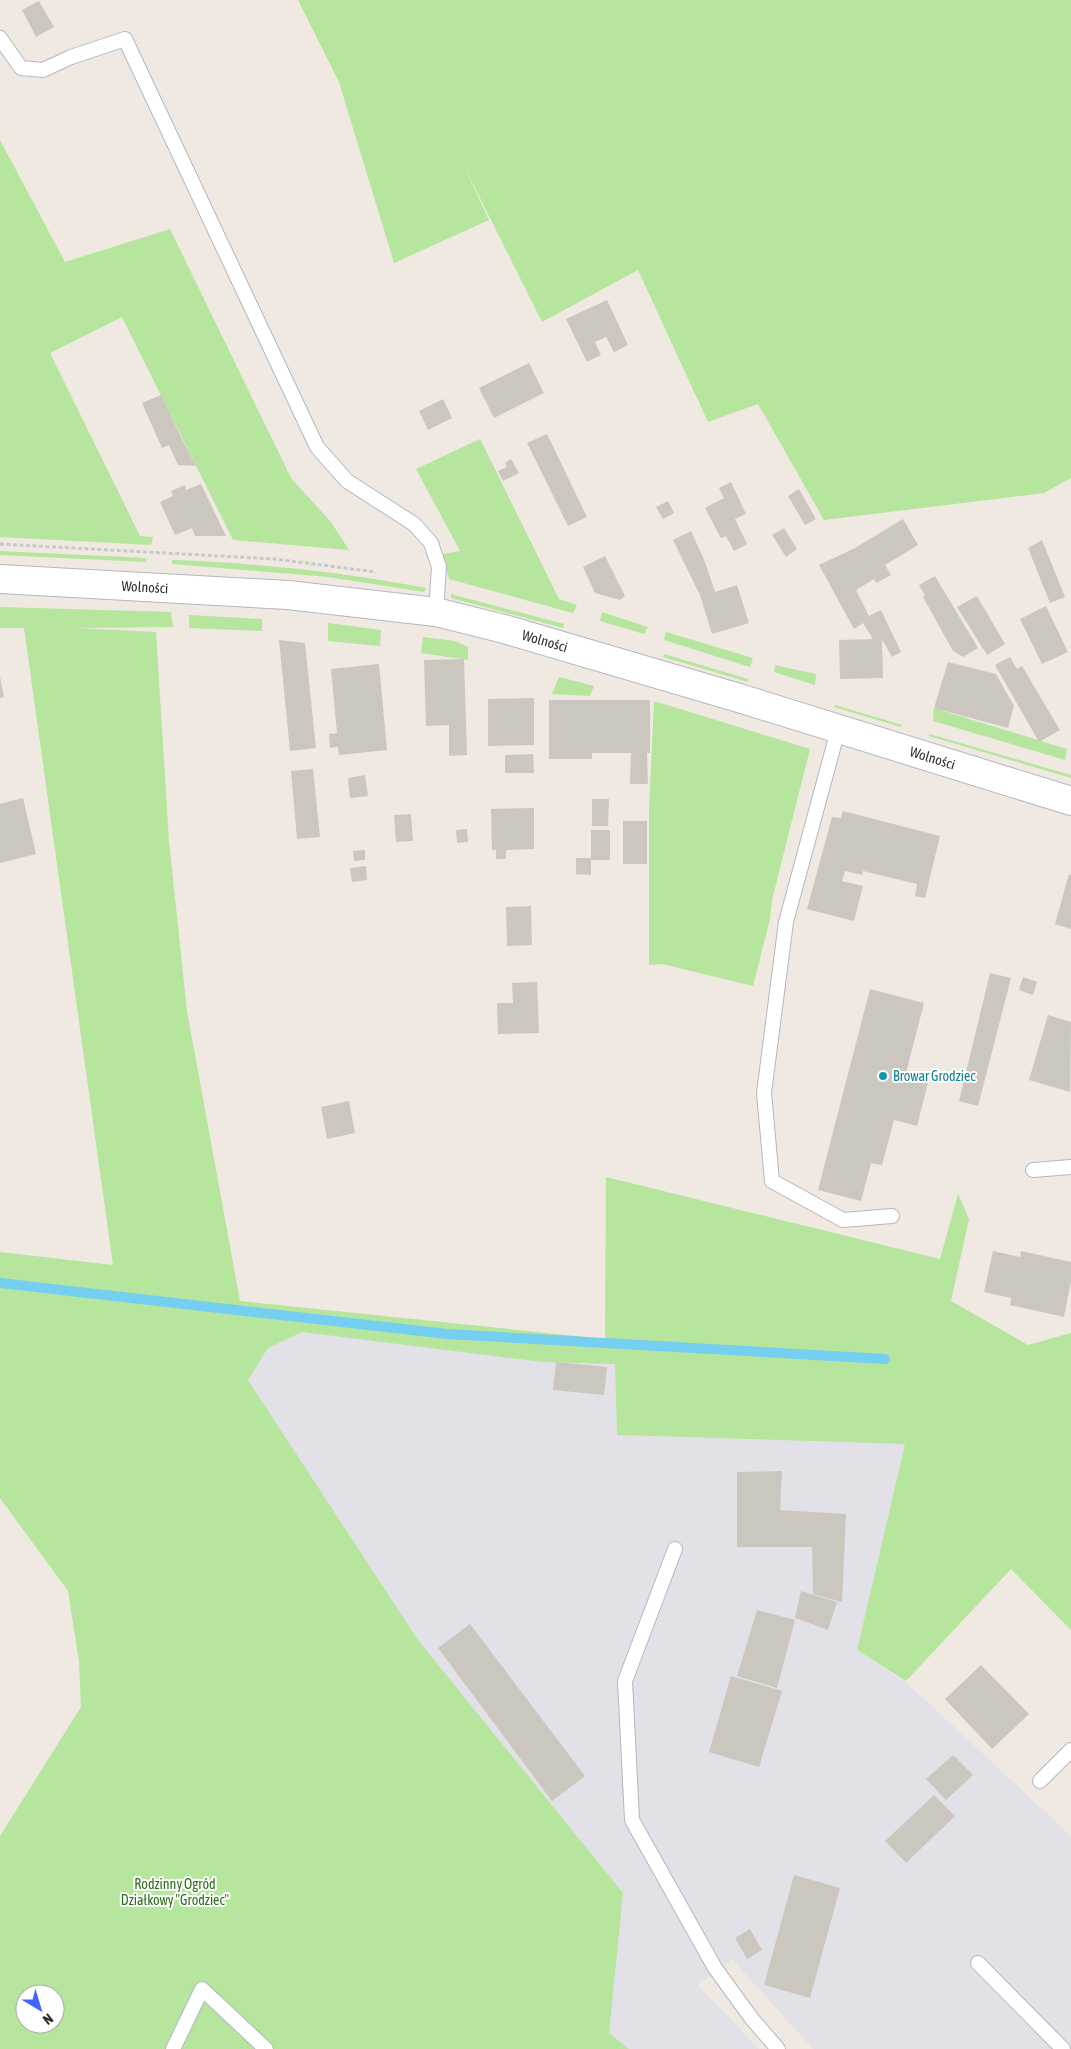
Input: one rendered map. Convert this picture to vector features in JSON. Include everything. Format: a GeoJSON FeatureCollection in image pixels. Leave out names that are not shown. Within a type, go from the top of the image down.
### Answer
{"type":"FeatureCollection","features":[{"type":"Feature","properties":{"kind":"street","name":"Wolności"},"geometry":{"type":"LineString","coordinates":[[0,579],[288,595],[436,612],[504,629],[739,698],[1071,801]]}},
{"type":"Feature","properties":{"kind":"lane"},"geometry":{"type":"LineString","coordinates":[[0,38],[21,68],[43,70],[71,57],[125,39],[317,447],[347,481],[414,524],[431,542],[439,567],[436,612]]}},
{"type":"Feature","properties":{"kind":"lane"},"geometry":{"type":"LineString","coordinates":[[838,730],[786,922],[764,1093],[772,1181],[843,1220],[892,1216]]}},
{"type":"Feature","properties":{"kind":"lane"},"geometry":{"type":"LineString","coordinates":[[1033,1170],[1071,1166]]}},
{"type":"Feature","properties":{"kind":"lane"},"geometry":{"type":"LineString","coordinates":[[675,1549],[624,1681],[632,1820],[715,1968],[752,2019],[778,2049]]}},
{"type":"Feature","properties":{"kind":"lane"},"geometry":{"type":"LineString","coordinates":[[1040,1781],[1071,1750]]}},
{"type":"Feature","properties":{"kind":"lane"},"geometry":{"type":"LineString","coordinates":[[978,1963],[1063,2049]]}},
{"type":"Feature","properties":{"kind":"lane"},"geometry":{"type":"LineString","coordinates":[[173,2049],[202,1989],[266,2049]]}},
{"type":"Feature","properties":{"kind":"shaded area"},"geometry":{"type":"Polygon","coordinates":[[[302,1332],[615,1364],[617,1435],[905,1444],[857,1650],[908,1684],[1071,1836],[1071,2049],[813,2049],[732,1959],[698,1985],[759,2049],[629,2049],[609,2033],[623,1893],[418,1640],[248,1380],[268,1348],[302,1332]]]}},
{"type":"Feature","properties":{"kind":"green space"},"geometry":{"type":"Polygon","coordinates":[[[298,0],[1071,0],[1071,478],[1044,493],[824,520],[758,404],[708,422],[638,270],[542,322],[463,164],[489,220],[394,263],[339,82],[298,0]]]}},
{"type":"Feature","properties":{"kind":"green space"},"geometry":{"type":"Polygon","coordinates":[[[0,140],[65,262],[170,229],[291,478],[331,522],[349,550],[233,540],[122,317],[50,353],[140,536],[153,537],[151,545],[0,537],[0,140]]]}},
{"type":"Feature","properties":{"kind":"green space"},"geometry":{"type":"Polygon","coordinates":[[[480,439],[559,599],[577,605],[573,613],[449,579],[442,554],[460,551],[416,469],[480,439]]]}},
{"type":"Feature","properties":{"kind":"green space"},"geometry":{"type":"Polygon","coordinates":[[[0,551],[146,558],[146,562],[0,555],[0,551]]]}},
{"type":"Feature","properties":{"kind":"green space"},"geometry":{"type":"Polygon","coordinates":[[[172,560],[300,569],[426,588],[424,592],[328,577],[172,564],[172,560]]]}},
{"type":"Feature","properties":{"kind":"green space"},"geometry":{"type":"Polygon","coordinates":[[[451,594],[564,624],[563,628],[451,598],[451,594]]]}},
{"type":"Feature","properties":{"kind":"green space","name":"Rodzinny Ogród Działkowy \"Grodziec\""},"geometry":{"type":"Polygon","coordinates":[[[0,607],[171,612],[173,627],[77,628],[156,632],[169,841],[187,1011],[240,1301],[605,1339],[606,1177],[940,1259],[958,1194],[969,1219],[951,1301],[1028,1345],[1071,1333],[1071,1630],[1011,1569],[906,1681],[857,1650],[905,1444],[617,1435],[615,1364],[543,1362],[302,1332],[268,1348],[248,1380],[418,1640],[623,1893],[609,2033],[629,2049],[0,2049],[0,1836],[81,1707],[79,1662],[68,1591],[0,1498],[0,1252],[113,1265],[24,628],[0,628],[0,607]]]}},
{"type":"Feature","properties":{"kind":"green space"},"geometry":{"type":"Polygon","coordinates":[[[602,612],[648,627],[644,634],[600,621],[602,612]]]}},
{"type":"Feature","properties":{"kind":"green space"},"geometry":{"type":"Polygon","coordinates":[[[189,615],[262,619],[262,631],[189,628],[189,615]]]}},
{"type":"Feature","properties":{"kind":"green space"},"geometry":{"type":"Polygon","coordinates":[[[328,623],[381,630],[380,646],[328,641],[328,623]]]}},
{"type":"Feature","properties":{"kind":"green space"},"geometry":{"type":"Polygon","coordinates":[[[666,632],[753,658],[750,667],[664,640],[666,632]]]}},
{"type":"Feature","properties":{"kind":"green space"},"geometry":{"type":"Polygon","coordinates":[[[423,637],[455,641],[468,647],[468,660],[421,653],[423,637]]]}},
{"type":"Feature","properties":{"kind":"green space"},"geometry":{"type":"Polygon","coordinates":[[[664,654],[748,679],[748,682],[663,657],[664,654]]]}},
{"type":"Feature","properties":{"kind":"green space"},"geometry":{"type":"Polygon","coordinates":[[[775,665],[816,674],[815,685],[774,672],[775,665]]]}},
{"type":"Feature","properties":{"kind":"green space"},"geometry":{"type":"Polygon","coordinates":[[[559,677],[594,686],[590,696],[552,694],[559,677]]]}},
{"type":"Feature","properties":{"kind":"green space"},"geometry":{"type":"Polygon","coordinates":[[[654,701],[810,749],[772,900],[770,919],[753,986],[662,964],[649,965],[649,810],[654,701]]]}},
{"type":"Feature","properties":{"kind":"green space"},"geometry":{"type":"Polygon","coordinates":[[[835,705],[902,725],[901,727],[834,707],[835,705]]]}},
{"type":"Feature","properties":{"kind":"green space"},"geometry":{"type":"Polygon","coordinates":[[[934,708],[1067,749],[1065,760],[933,721],[934,708]]]}},
{"type":"Feature","properties":{"kind":"green space"},"geometry":{"type":"Polygon","coordinates":[[[929,734],[1071,775],[1071,778],[929,736],[929,734]]]}},
{"type":"Feature","properties":{"kind":"building"},"geometry":{"type":"Polygon","coordinates":[[[39,1],[54,27],[36,37],[22,10],[39,1]]]}},
{"type":"Feature","properties":{"kind":"building"},"geometry":{"type":"Polygon","coordinates":[[[607,300],[628,345],[614,352],[606,337],[595,342],[601,355],[587,362],[566,319],[607,300]]]}},
{"type":"Feature","properties":{"kind":"building"},"geometry":{"type":"Polygon","coordinates":[[[529,363],[544,393],[494,418],[479,388],[529,363]]]}},
{"type":"Feature","properties":{"kind":"building"},"geometry":{"type":"Polygon","coordinates":[[[161,395],[196,466],[178,465],[169,445],[162,448],[142,403],[161,395]]]}},
{"type":"Feature","properties":{"kind":"building"},"geometry":{"type":"Polygon","coordinates":[[[443,399],[452,418],[428,430],[419,411],[443,399]]]}},
{"type":"Feature","properties":{"kind":"building"},"geometry":{"type":"Polygon","coordinates":[[[547,434],[587,517],[568,526],[527,443],[547,434]]]}},
{"type":"Feature","properties":{"kind":"building"},"geometry":{"type":"Polygon","coordinates":[[[511,459],[519,473],[503,481],[498,471],[507,467],[505,463],[511,459]]]}},
{"type":"Feature","properties":{"kind":"building"},"geometry":{"type":"Polygon","coordinates":[[[731,482],[746,514],[735,519],[747,544],[734,551],[726,536],[721,538],[705,508],[724,498],[719,488],[731,482]]]}},
{"type":"Feature","properties":{"kind":"building"},"geometry":{"type":"Polygon","coordinates":[[[201,484],[226,536],[195,536],[192,528],[175,535],[160,502],[173,496],[171,491],[185,485],[186,490],[201,484]]]}},
{"type":"Feature","properties":{"kind":"building"},"geometry":{"type":"Polygon","coordinates":[[[799,489],[816,519],[805,525],[788,496],[799,489]]]}},
{"type":"Feature","properties":{"kind":"building"},"geometry":{"type":"Polygon","coordinates":[[[668,501],[674,513],[663,519],[656,507],[668,501]]]}},
{"type":"Feature","properties":{"kind":"building"},"geometry":{"type":"Polygon","coordinates":[[[903,519],[918,545],[885,565],[891,575],[876,583],[874,579],[856,590],[869,616],[881,610],[901,652],[892,657],[882,639],[883,678],[840,679],[839,640],[873,639],[863,623],[854,629],[819,565],[855,548],[903,519]]]}},
{"type":"Feature","properties":{"kind":"building"},"geometry":{"type":"Polygon","coordinates":[[[784,528],[797,549],[786,557],[772,535],[784,528]]]}},
{"type":"Feature","properties":{"kind":"building"},"geometry":{"type":"Polygon","coordinates":[[[691,531],[705,562],[715,592],[737,585],[749,623],[712,634],[700,595],[673,540],[691,531]]]}},
{"type":"Feature","properties":{"kind":"building"},"geometry":{"type":"Polygon","coordinates":[[[1042,540],[1065,597],[1050,603],[1028,548],[1042,540]]]}},
{"type":"Feature","properties":{"kind":"building"},"geometry":{"type":"Polygon","coordinates":[[[605,556],[625,596],[620,600],[595,593],[583,567],[605,556]]]}},
{"type":"Feature","properties":{"kind":"building"},"geometry":{"type":"Polygon","coordinates":[[[935,576],[978,648],[963,657],[953,651],[923,597],[925,595],[919,585],[935,576]]]}},
{"type":"Feature","properties":{"kind":"building"},"geometry":{"type":"Polygon","coordinates":[[[977,596],[1005,644],[987,655],[957,607],[977,596]]]}},
{"type":"Feature","properties":{"kind":"building"},"geometry":{"type":"Polygon","coordinates":[[[1046,606],[1068,652],[1042,664],[1020,619],[1046,606]]]}},
{"type":"Feature","properties":{"kind":"building"},"geometry":{"type":"Polygon","coordinates":[[[279,640],[305,643],[316,748],[290,751],[279,640]]]}},
{"type":"Feature","properties":{"kind":"building"},"geometry":{"type":"Polygon","coordinates":[[[1010,657],[1017,669],[1022,666],[1060,730],[1039,742],[995,665],[1010,657]]]}},
{"type":"Feature","properties":{"kind":"building"},"geometry":{"type":"Polygon","coordinates":[[[464,659],[467,755],[449,756],[449,725],[426,726],[424,660],[464,659]]]}},
{"type":"Feature","properties":{"kind":"building"},"geometry":{"type":"Polygon","coordinates":[[[948,662],[996,674],[1014,706],[1008,728],[934,708],[948,662]]]}},
{"type":"Feature","properties":{"kind":"building"},"geometry":{"type":"Polygon","coordinates":[[[379,664],[387,750],[339,755],[338,747],[330,748],[329,734],[337,733],[331,669],[379,664]]]}},
{"type":"Feature","properties":{"kind":"building"},"geometry":{"type":"Polygon","coordinates":[[[0,676],[4,697],[0,698],[0,676]]]}},
{"type":"Feature","properties":{"kind":"building"},"geometry":{"type":"Polygon","coordinates":[[[534,698],[534,745],[488,746],[488,699],[534,698]]]}},
{"type":"Feature","properties":{"kind":"building"},"geometry":{"type":"Polygon","coordinates":[[[549,700],[650,700],[650,753],[647,753],[648,784],[630,784],[631,753],[592,753],[592,759],[549,759],[549,700]]]}},
{"type":"Feature","properties":{"kind":"building"},"geometry":{"type":"Polygon","coordinates":[[[533,754],[534,773],[505,773],[505,755],[533,754]]]}},
{"type":"Feature","properties":{"kind":"building"},"geometry":{"type":"Polygon","coordinates":[[[313,769],[320,837],[297,839],[291,771],[313,769]]]}},
{"type":"Feature","properties":{"kind":"building"},"geometry":{"type":"Polygon","coordinates":[[[365,775],[368,796],[350,798],[348,778],[365,775]]]}},
{"type":"Feature","properties":{"kind":"building"},"geometry":{"type":"Polygon","coordinates":[[[23,798],[36,854],[0,863],[0,804],[23,798]]]}},
{"type":"Feature","properties":{"kind":"building"},"geometry":{"type":"Polygon","coordinates":[[[592,799],[609,799],[608,826],[592,826],[592,799]]]}},
{"type":"Feature","properties":{"kind":"building"},"geometry":{"type":"Polygon","coordinates":[[[534,808],[534,849],[506,850],[506,859],[496,859],[496,850],[492,850],[491,809],[534,808]]]}},
{"type":"Feature","properties":{"kind":"building"},"geometry":{"type":"Polygon","coordinates":[[[843,811],[940,836],[925,898],[915,896],[917,884],[863,871],[862,875],[845,871],[842,881],[863,886],[854,921],[807,909],[832,817],[841,818],[843,811]]]}},
{"type":"Feature","properties":{"kind":"building"},"geometry":{"type":"Polygon","coordinates":[[[411,814],[413,841],[396,842],[394,815],[411,814]]]}},
{"type":"Feature","properties":{"kind":"building"},"geometry":{"type":"Polygon","coordinates":[[[623,821],[647,821],[647,864],[623,864],[623,821]]]}},
{"type":"Feature","properties":{"kind":"building"},"geometry":{"type":"Polygon","coordinates":[[[467,829],[468,842],[457,843],[456,830],[467,829]]]}},
{"type":"Feature","properties":{"kind":"building"},"geometry":{"type":"Polygon","coordinates":[[[591,830],[610,830],[610,860],[591,860],[591,830]]]}},
{"type":"Feature","properties":{"kind":"building"},"geometry":{"type":"Polygon","coordinates":[[[365,850],[365,860],[354,861],[353,851],[365,850]]]}},
{"type":"Feature","properties":{"kind":"building"},"geometry":{"type":"Polygon","coordinates":[[[576,858],[591,858],[591,875],[576,874],[576,858]]]}},
{"type":"Feature","properties":{"kind":"building"},"geometry":{"type":"Polygon","coordinates":[[[366,866],[367,880],[352,882],[350,868],[366,866]]]}},
{"type":"Feature","properties":{"kind":"building"},"geometry":{"type":"Polygon","coordinates":[[[1069,874],[1071,875],[1071,929],[1055,924],[1069,874]]]}},
{"type":"Feature","properties":{"kind":"building"},"geometry":{"type":"Polygon","coordinates":[[[531,906],[532,945],[507,946],[506,907],[531,906]]]}},
{"type":"Feature","properties":{"kind":"building"},"geometry":{"type":"Polygon","coordinates":[[[990,973],[1011,978],[978,1106],[959,1101],[990,973]]]}},
{"type":"Feature","properties":{"kind":"building"},"geometry":{"type":"Polygon","coordinates":[[[1023,977],[1037,982],[1033,995],[1019,990],[1023,977]]]}},
{"type":"Feature","properties":{"kind":"building"},"geometry":{"type":"Polygon","coordinates":[[[537,982],[539,1033],[498,1034],[497,1003],[513,1003],[512,983],[537,982]]]}},
{"type":"Feature","properties":{"kind":"building","name":"Browar Grodziec"},"geometry":{"type":"Polygon","coordinates":[[[870,989],[924,1003],[906,1073],[929,1079],[917,1126],[894,1120],[882,1165],[871,1163],[861,1201],[818,1190],[870,989]]]}},
{"type":"Feature","properties":{"kind":"building"},"geometry":{"type":"Polygon","coordinates":[[[1048,1015],[1071,1022],[1070,1092],[1029,1080],[1048,1015]]]}},
{"type":"Feature","properties":{"kind":"building"},"geometry":{"type":"Polygon","coordinates":[[[349,1101],[355,1133],[327,1139],[321,1107],[349,1101]]]}},
{"type":"Feature","properties":{"kind":"building"},"geometry":{"type":"Polygon","coordinates":[[[993,1251],[1020,1257],[1021,1251],[1071,1262],[1071,1281],[1064,1317],[1010,1305],[1011,1298],[984,1292],[993,1251]]]}},
{"type":"Feature","properties":{"kind":"building"},"geometry":{"type":"Polygon","coordinates":[[[556,1362],[607,1367],[604,1395],[553,1390],[556,1362]]]}},
{"type":"Feature","properties":{"kind":"building"},"geometry":{"type":"Polygon","coordinates":[[[782,1471],[780,1510],[846,1514],[842,1602],[813,1594],[812,1547],[737,1547],[737,1472],[782,1471]]]}},
{"type":"Feature","properties":{"kind":"building"},"geometry":{"type":"Polygon","coordinates":[[[801,1591],[837,1602],[828,1630],[795,1618],[801,1591]]]}},
{"type":"Feature","properties":{"kind":"building"},"geometry":{"type":"Polygon","coordinates":[[[757,1610],[795,1620],[777,1688],[737,1676],[757,1610]]]}},
{"type":"Feature","properties":{"kind":"building"},"geometry":{"type":"Polygon","coordinates":[[[470,1624],[585,1776],[552,1801],[438,1648],[470,1624]]]}},
{"type":"Feature","properties":{"kind":"building"},"geometry":{"type":"Polygon","coordinates":[[[981,1665],[1029,1714],[992,1749],[945,1699],[981,1665]]]}},
{"type":"Feature","properties":{"kind":"building"},"geometry":{"type":"Polygon","coordinates":[[[731,1676],[782,1691],[759,1767],[709,1752],[731,1676]]]}},
{"type":"Feature","properties":{"kind":"building"},"geometry":{"type":"Polygon","coordinates":[[[953,1755],[973,1775],[946,1800],[926,1779],[953,1755]]]}},
{"type":"Feature","properties":{"kind":"building"},"geometry":{"type":"Polygon","coordinates":[[[934,1795],[955,1816],[906,1863],[885,1841],[934,1795]]]}},
{"type":"Feature","properties":{"kind":"building"},"geometry":{"type":"Polygon","coordinates":[[[794,1875],[840,1888],[810,1998],[764,1985],[794,1875]]]}},
{"type":"Feature","properties":{"kind":"building"},"geometry":{"type":"Polygon","coordinates":[[[750,1929],[762,1950],[747,1959],[735,1938],[750,1929]]]}},
{"type":"Feature","properties":{"kind":"waterway"},"geometry":{"type":"LineString","coordinates":[[0,1283],[447,1334],[885,1359]]}},
{"type":"Feature","properties":{"kind":"place","name":"Browar Grodziec"},"geometry":{"type":"Point","coordinates":[883,1076]}}]}
